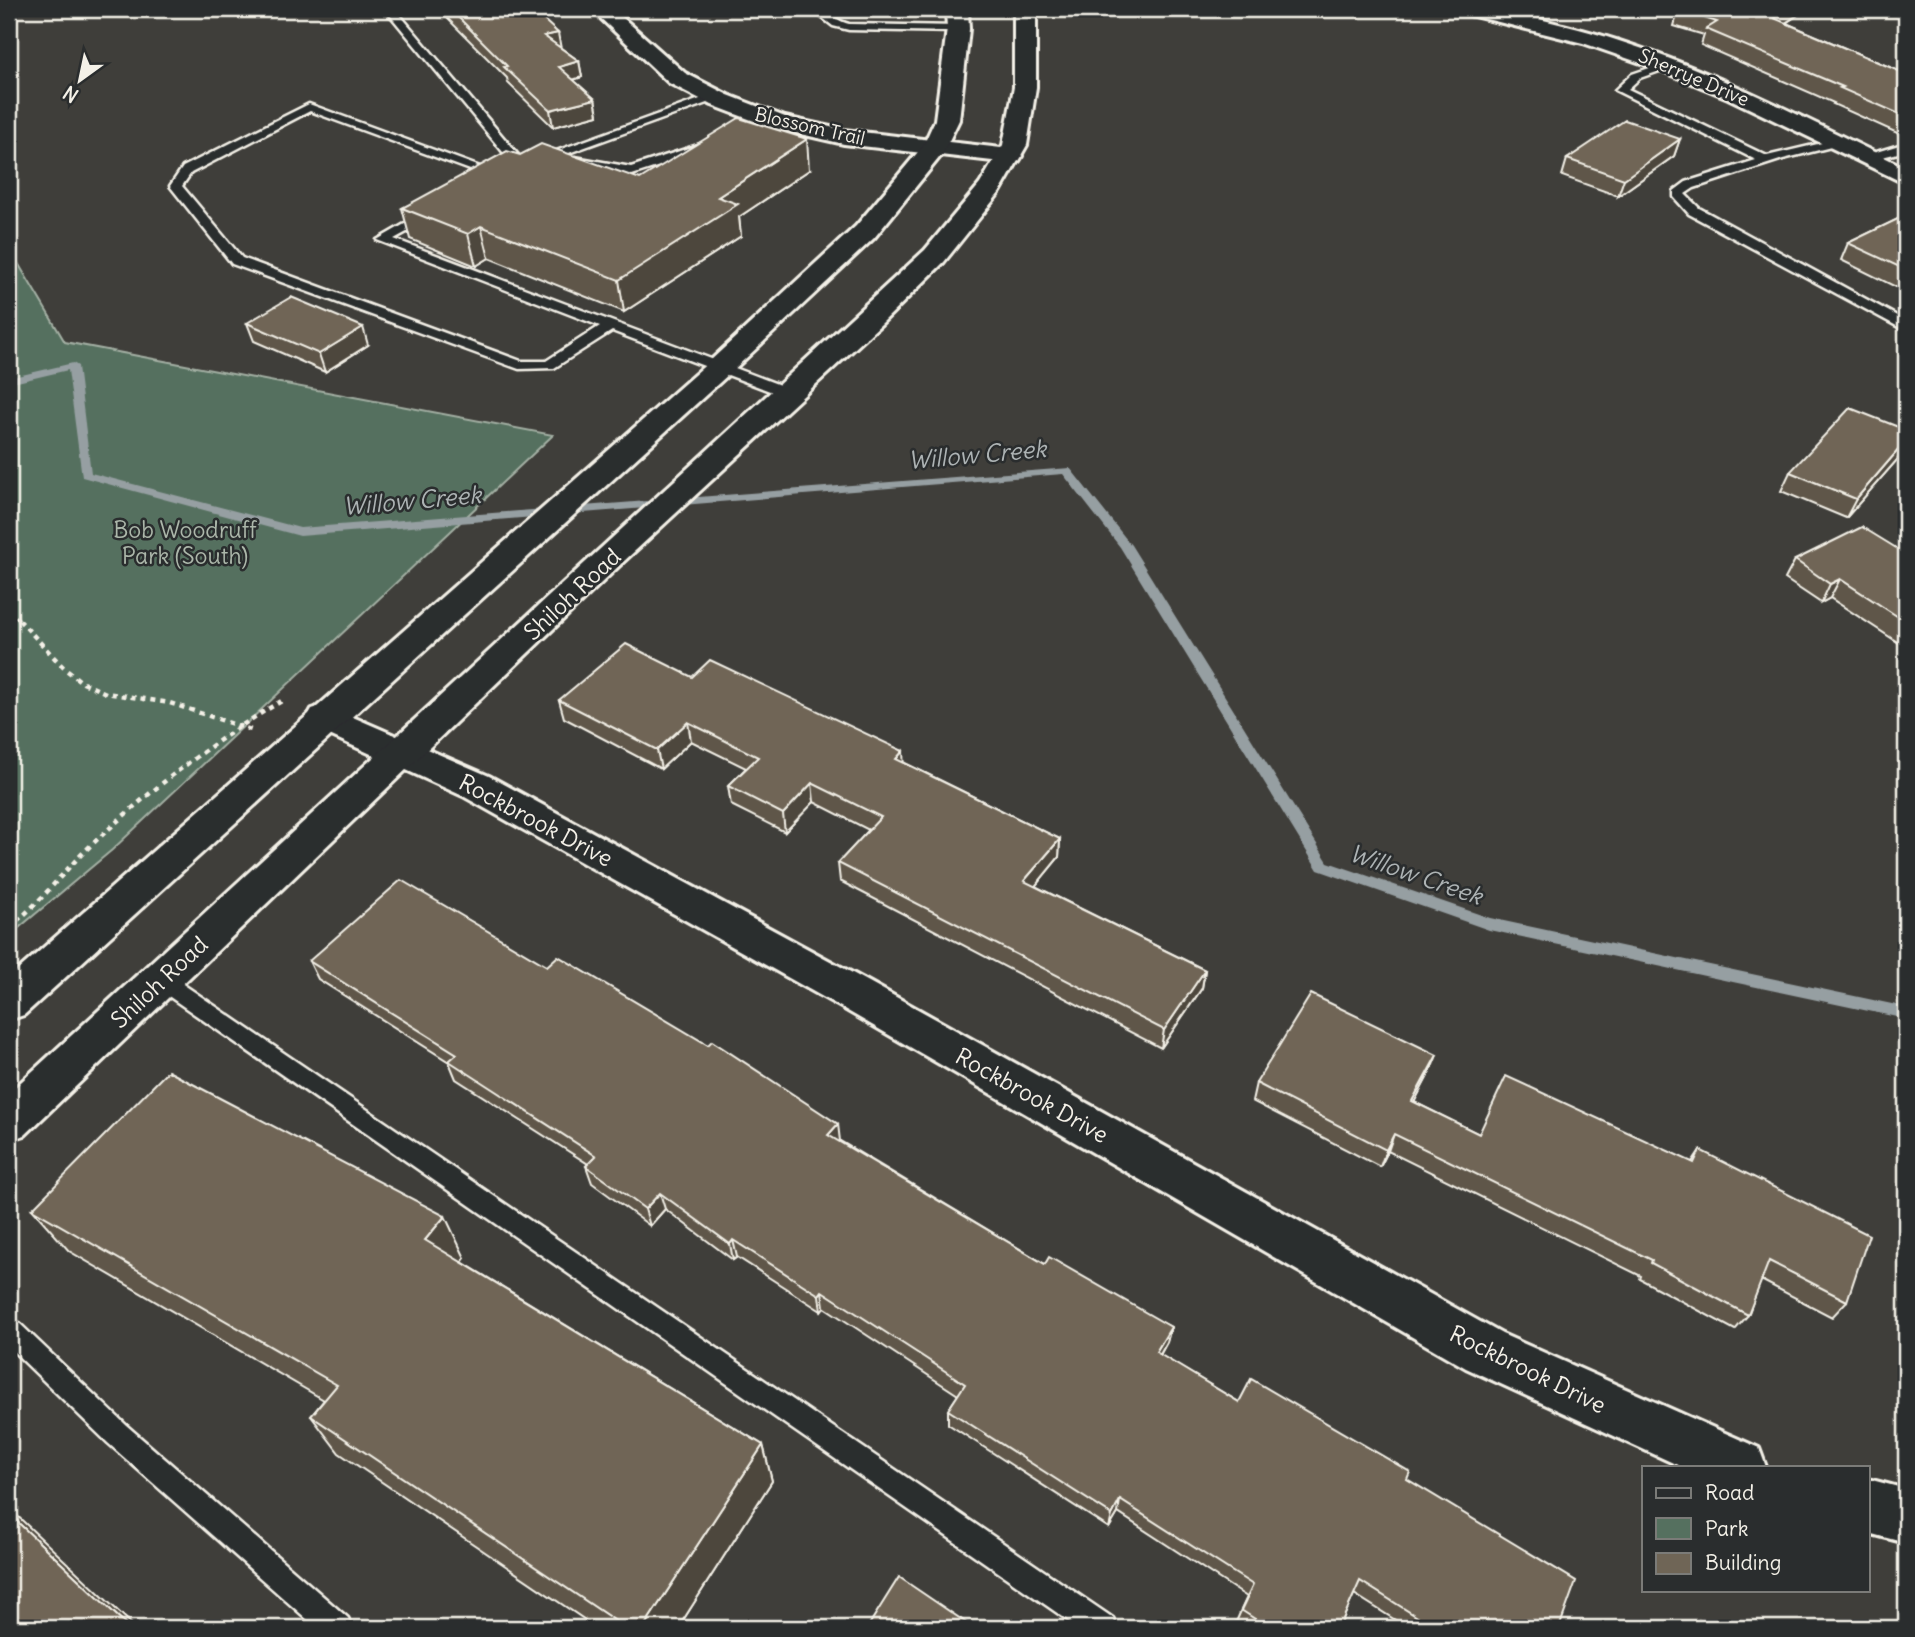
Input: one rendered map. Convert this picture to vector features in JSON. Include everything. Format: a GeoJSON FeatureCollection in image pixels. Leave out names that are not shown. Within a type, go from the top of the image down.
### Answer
{"type":"FeatureCollection","features":[{"type":"Feature","properties":{"kind":"main road","name":"Blossom Trail"},"geometry":{"type":"LineString","coordinates":[[601,9],[677,78],[770,125],[844,137],[1010,156]]}},
{"type":"Feature","properties":{"kind":"main road","name":"Shiloh Road"},"geometry":{"type":"LineString","coordinates":[[9,1121],[590,576],[901,290],[953,236],[983,201],[1010,156],[1019,127],[1024,85],[1025,9]]}},
{"type":"Feature","properties":{"kind":"main road","name":"Sherrye Drive"},"geometry":{"type":"LineString","coordinates":[[1469,9],[1629,50],[1763,106],[1906,177]]}},
{"type":"Feature","properties":{"kind":"main road"},"geometry":{"type":"LineString","coordinates":[[9,1003],[312,730],[519,549],[864,232],[934,148],[947,120],[958,19]]}},
{"type":"Feature","properties":{"kind":"main road","name":"Rockbrook Drive"},"geometry":{"type":"LineString","coordinates":[[312,730],[403,753],[476,786],[853,994],[1484,1351],[1738,1466]]}},
{"type":"Feature","properties":{"kind":"main road"},"geometry":{"type":"LineString","coordinates":[[1870,1507],[1906,1516]]}},
{"type":"Feature","properties":{"kind":"lane"},"geometry":{"type":"LineString","coordinates":[[390,9],[521,166]]}},
{"type":"Feature","properties":{"kind":"lane"},"geometry":{"type":"LineString","coordinates":[[816,9],[837,24],[849,27],[958,19]]}},
{"type":"Feature","properties":{"kind":"lane"},"geometry":{"type":"LineString","coordinates":[[1667,65],[1636,76],[1621,90],[1766,160]]}},
{"type":"Feature","properties":{"kind":"lane"},"geometry":{"type":"LineString","coordinates":[[610,326],[549,365],[519,365],[237,261],[176,186],[187,170],[310,107],[491,178],[714,97]]}},
{"type":"Feature","properties":{"kind":"lane"},"geometry":{"type":"LineString","coordinates":[[1835,142],[1766,160],[1690,185],[1678,194],[1694,211],[1906,327]]}},
{"type":"Feature","properties":{"kind":"lane"},"geometry":{"type":"LineString","coordinates":[[549,156],[632,170],[709,145]]}},
{"type":"Feature","properties":{"kind":"lane"},"geometry":{"type":"LineString","coordinates":[[1866,157],[1906,147]]}},
{"type":"Feature","properties":{"kind":"lane"},"geometry":{"type":"LineString","coordinates":[[440,208],[384,240],[788,393]]}},
{"type":"Feature","properties":{"kind":"lane"},"geometry":{"type":"LineString","coordinates":[[161,980],[1103,1628]]}},
{"type":"Feature","properties":{"kind":"lane"},"geometry":{"type":"LineString","coordinates":[[9,1330],[117,1434],[338,1628]]}},
{"type":"Feature","properties":{"kind":"path"},"geometry":{"type":"LineString","coordinates":[[9,610],[65,669],[83,683],[106,693],[170,703],[238,726],[312,730]]}},
{"type":"Feature","properties":{"kind":"path"},"geometry":{"type":"LineString","coordinates":[[9,927],[34,908],[83,853],[120,820],[238,726]]}},
{"type":"Feature","properties":{"kind":"green space","name":"Bob Woodruff Park (South)"},"geometry":{"type":"Polygon","coordinates":[[[9,248],[65,342],[553,435],[112,850],[9,936],[9,248]]]}},
{"type":"Feature","properties":{"kind":"building"},"geometry":{"type":"Polygon","coordinates":[[[450,9],[532,9],[558,33],[544,36],[579,61],[559,67],[595,99],[550,110],[504,67],[507,66],[450,9]]]}},
{"type":"Feature","properties":{"kind":"building"},"geometry":{"type":"Polygon","coordinates":[[[1680,9],[1788,9],[1774,18],[1906,74],[1906,117],[1706,29],[1717,22],[1680,9]]]}},
{"type":"Feature","properties":{"kind":"building"},"geometry":{"type":"Polygon","coordinates":[[[739,118],[807,139],[718,197],[738,204],[619,280],[481,226],[468,234],[402,208],[507,151],[520,155],[541,144],[640,179],[739,118]]]}},
{"type":"Feature","properties":{"kind":"building"},"geometry":{"type":"Polygon","coordinates":[[[1625,120],[1680,139],[1624,179],[1567,159],[1625,120]]]}},
{"type":"Feature","properties":{"kind":"building"},"geometry":{"type":"Polygon","coordinates":[[[1906,215],[1906,270],[1848,243],[1906,215]]]}},
{"type":"Feature","properties":{"kind":"building"},"geometry":{"type":"Polygon","coordinates":[[[291,297],[363,327],[319,354],[247,323],[291,297]]]}},
{"type":"Feature","properties":{"kind":"building"},"geometry":{"type":"Polygon","coordinates":[[[1850,408],[1906,430],[1906,441],[1856,499],[1790,472],[1850,408]]]}},
{"type":"Feature","properties":{"kind":"building"},"geometry":{"type":"Polygon","coordinates":[[[1862,527],[1906,554],[1906,622],[1840,579],[1830,584],[1795,560],[1862,527]]]}},
{"type":"Feature","properties":{"kind":"building"},"geometry":{"type":"Polygon","coordinates":[[[626,644],[692,677],[710,660],[903,751],[896,759],[1060,839],[1024,881],[1205,970],[1164,1030],[838,863],[881,817],[812,783],[783,814],[728,786],[758,757],[688,722],[657,750],[559,700],[626,644]]]}},
{"type":"Feature","properties":{"kind":"building"},"geometry":{"type":"Polygon","coordinates":[[[401,880],[547,966],[558,956],[708,1045],[712,1041],[838,1124],[828,1135],[1045,1264],[1049,1257],[1171,1327],[1156,1352],[1239,1402],[1251,1379],[1410,1472],[1407,1479],[1576,1581],[1559,1628],[1435,1628],[1360,1581],[1339,1628],[1269,1628],[1241,1610],[1253,1585],[1120,1500],[1112,1515],[948,1410],[965,1384],[822,1291],[819,1295],[733,1240],[730,1244],[660,1193],[645,1209],[586,1166],[596,1156],[449,1061],[457,1054],[309,961],[401,880]]]}},
{"type":"Feature","properties":{"kind":"building"},"geometry":{"type":"Polygon","coordinates":[[[1311,994],[1437,1055],[1412,1101],[1479,1134],[1506,1076],[1694,1163],[1700,1150],[1869,1235],[1847,1301],[1769,1261],[1748,1315],[1651,1263],[1652,1260],[1394,1134],[1386,1150],[1256,1083],[1311,994]]]}},
{"type":"Feature","properties":{"kind":"building"},"geometry":{"type":"Polygon","coordinates":[[[168,1071],[445,1216],[425,1240],[763,1445],[643,1628],[626,1628],[311,1416],[337,1385],[32,1209],[168,1071]]]}},
{"type":"Feature","properties":{"kind":"building"},"geometry":{"type":"Polygon","coordinates":[[[9,1514],[130,1628],[9,1628],[9,1514]]]}},
{"type":"Feature","properties":{"kind":"building"},"geometry":{"type":"Polygon","coordinates":[[[899,1577],[974,1628],[867,1628],[899,1577]]]}},
{"type":"Feature","properties":{"kind":"building"},"geometry":{"type":"Polygon","coordinates":[[[1699,1620],[1714,1628],[1697,1628],[1699,1620]]]}},
{"type":"Feature","properties":{"kind":"waterway","name":"Willow Creek"},"geometry":{"type":"LineString","coordinates":[[9,381],[73,366],[86,475],[300,532],[1066,470],[1125,545],[1323,866],[1489,924],[1906,1013]]}}]}
